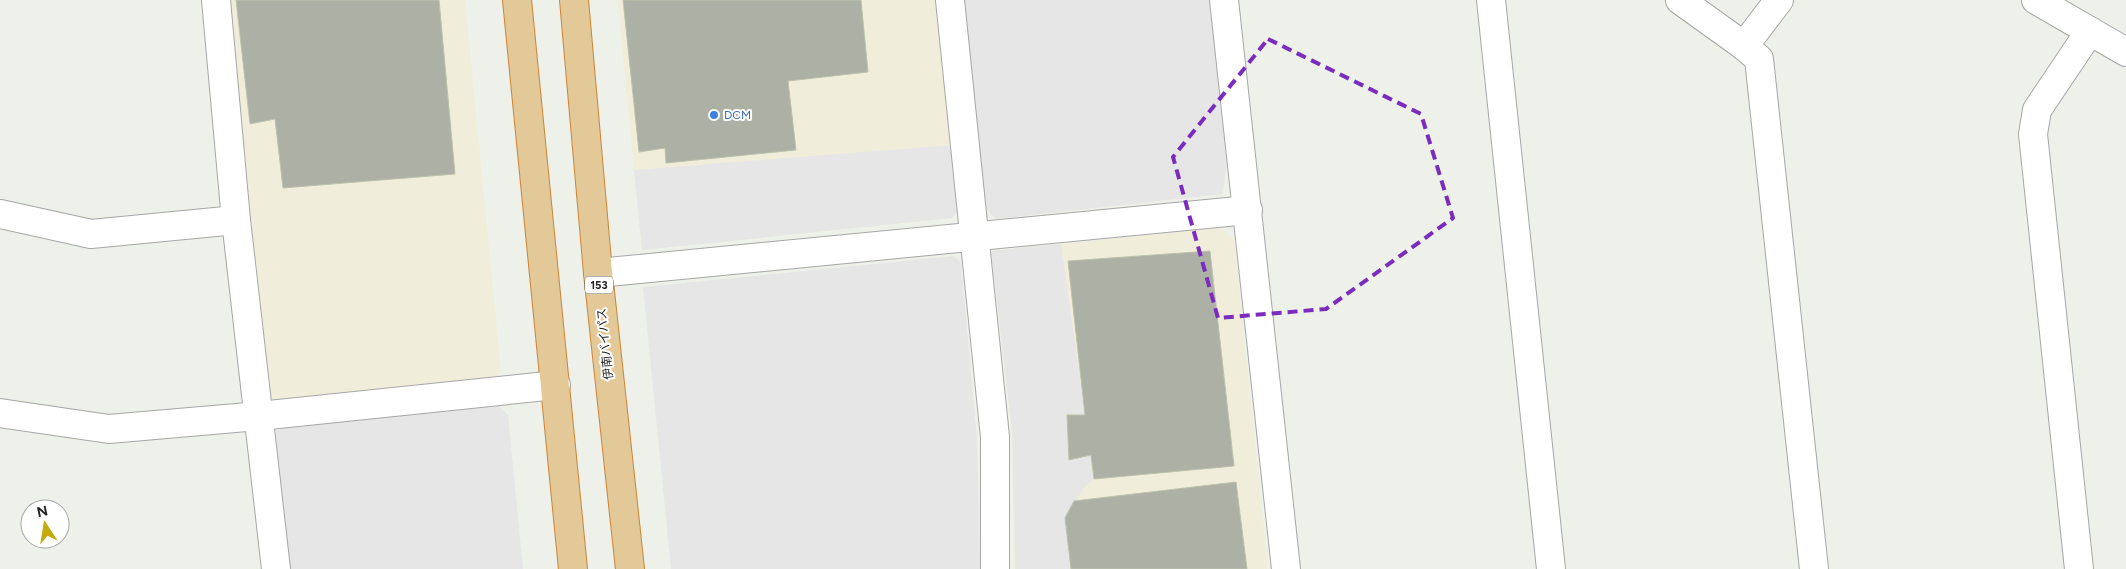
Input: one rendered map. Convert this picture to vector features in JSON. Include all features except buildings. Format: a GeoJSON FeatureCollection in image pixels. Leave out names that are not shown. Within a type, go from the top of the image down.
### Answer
{"type":"FeatureCollection","features":[{"type":"Feature","properties":{"kind":"highway"},"geometry":{"type":"LineString","coordinates":[[517,0],[556,385],[572,569]]}},
{"type":"Feature","properties":{"kind":"highway","name":"伊南バイパス"},"geometry":{"type":"LineString","coordinates":[[574,0],[598,273],[630,569]]}},
{"type":"Feature","properties":{"kind":"street"},"geometry":{"type":"LineString","coordinates":[[216,0],[236,220],[276,569]]}},
{"type":"Feature","properties":{"kind":"street"},"geometry":{"type":"LineString","coordinates":[[950,0],[995,437],[995,569]]}},
{"type":"Feature","properties":{"kind":"street"},"geometry":{"type":"LineString","coordinates":[[1224,0],[1286,569]]}},
{"type":"Feature","properties":{"kind":"street"},"geometry":{"type":"LineString","coordinates":[[1491,0],[1551,569]]}},
{"type":"Feature","properties":{"kind":"street"},"geometry":{"type":"LineString","coordinates":[[1680,0],[1759,59],[1814,569]]}},
{"type":"Feature","properties":{"kind":"street"},"geometry":{"type":"LineString","coordinates":[[1744,46],[1779,0]]}},
{"type":"Feature","properties":{"kind":"street"},"geometry":{"type":"LineString","coordinates":[[2036,0],[2126,52]]}},
{"type":"Feature","properties":{"kind":"street"},"geometry":{"type":"LineString","coordinates":[[2079,569],[2033,134],[2036,110],[2090,31]]}},
{"type":"Feature","properties":{"kind":"street"},"geometry":{"type":"LineString","coordinates":[[598,273],[1248,210]]}},
{"type":"Feature","properties":{"kind":"street"},"geometry":{"type":"LineString","coordinates":[[0,214],[90,234],[236,220]]}},
{"type":"Feature","properties":{"kind":"street"},"geometry":{"type":"LineString","coordinates":[[0,413],[108,429],[259,416],[556,385]]}},
{"type":"Feature","properties":{"kind":"highlighted area"},"geometry":{"type":"Polygon","coordinates":[[[1268,39],[1421,114],[1453,218],[1326,309],[1218,318],[1173,157],[1268,39]]]}},
{"type":"Feature","properties":{"kind":"shaded area"},"geometry":{"type":"Polygon","coordinates":[[[230,0],[465,0],[501,372],[495,378],[283,401],[273,400],[268,390],[230,0]]]}},
{"type":"Feature","properties":{"kind":"shaded area"},"geometry":{"type":"Polygon","coordinates":[[[617,0],[937,0],[959,209],[952,218],[642,250],[617,0]]]}},
{"type":"Feature","properties":{"kind":"shaded area"},"geometry":{"type":"Polygon","coordinates":[[[963,0],[1211,0],[1228,152],[1223,194],[996,219],[986,208],[963,0]]]}},
{"type":"Feature","properties":{"kind":"shaded area"},"geometry":{"type":"Polygon","coordinates":[[[952,145],[959,209],[952,218],[642,250],[634,170],[952,145]]]}},
{"type":"Feature","properties":{"kind":"shaded area"},"geometry":{"type":"Polygon","coordinates":[[[1219,228],[1234,238],[1268,569],[1015,569],[1013,441],[991,251],[1219,228]]]}},
{"type":"Feature","properties":{"kind":"shaded area"},"geometry":{"type":"Polygon","coordinates":[[[1061,244],[1085,415],[1067,416],[1069,460],[1091,455],[1094,479],[1083,489],[1065,518],[1070,569],[1015,569],[1012,430],[991,251],[1061,244]]]}},
{"type":"Feature","properties":{"kind":"shaded area"},"geometry":{"type":"Polygon","coordinates":[[[954,256],[961,263],[977,439],[980,569],[671,569],[643,287],[954,256]]]}},
{"type":"Feature","properties":{"kind":"shaded area"},"geometry":{"type":"Polygon","coordinates":[[[499,406],[508,415],[523,569],[286,569],[273,435],[280,427],[499,406]]]}},
{"type":"Feature","properties":{"kind":"place","name":"DCM"},"geometry":{"type":"Point","coordinates":[714,115]}}]}
